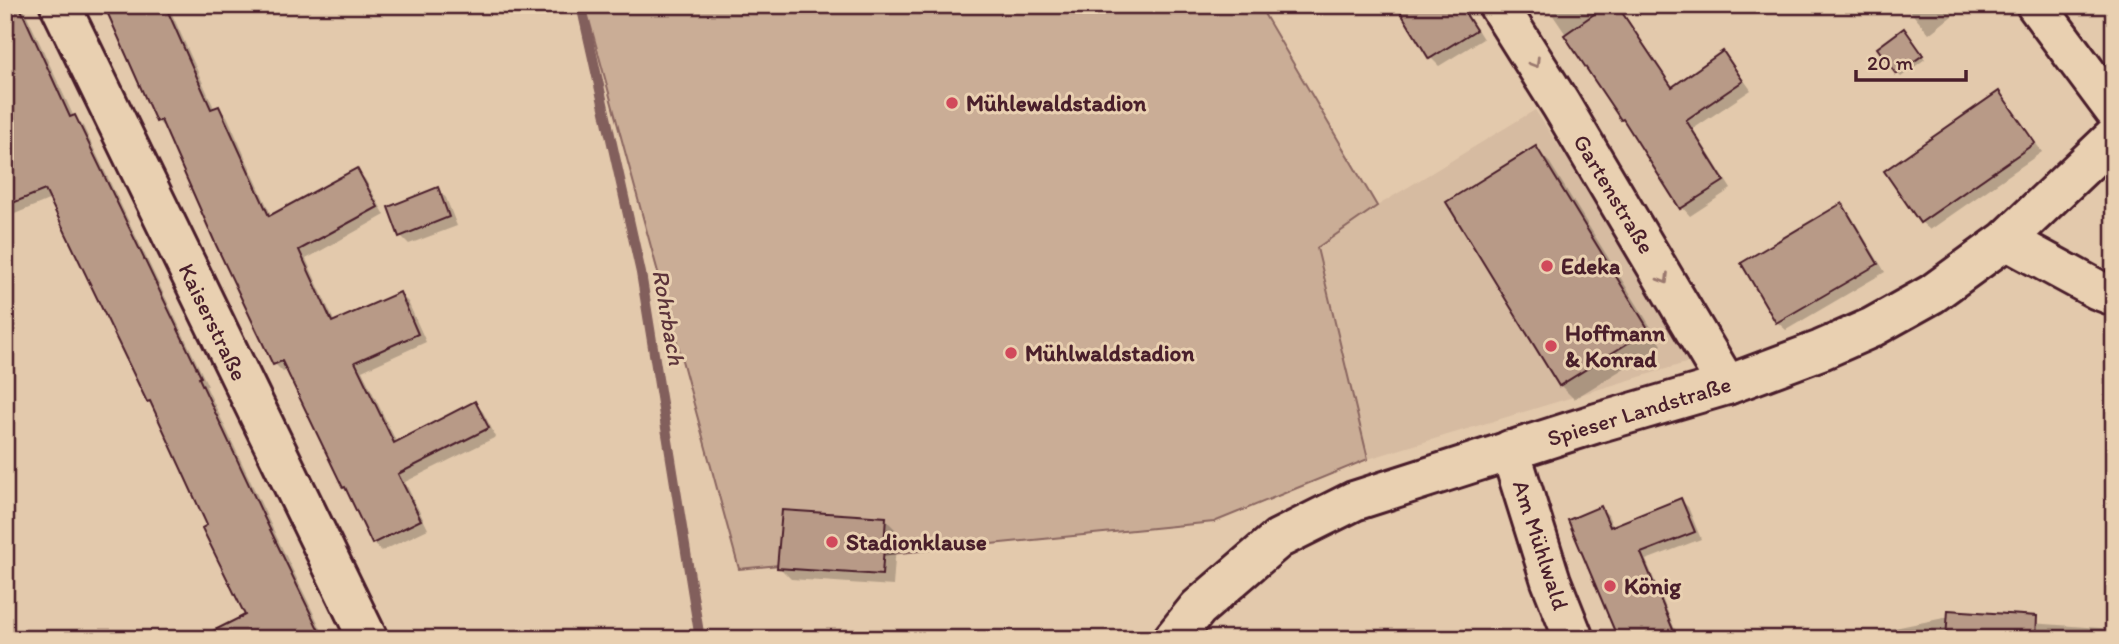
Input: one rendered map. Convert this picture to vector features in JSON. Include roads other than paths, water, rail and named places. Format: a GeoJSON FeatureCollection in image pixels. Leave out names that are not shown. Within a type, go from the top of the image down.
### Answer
{"type":"FeatureCollection","features":[{"type":"Feature","properties":{"kind":"street","name":"Kaiserstraße"},"geometry":{"type":"LineString","coordinates":[[60,5],[368,639]]}},
{"type":"Feature","properties":{"kind":"street","name":"Gartenstraße"},"geometry":{"type":"LineString","coordinates":[[1499,5],[1727,385]]}},
{"type":"Feature","properties":{"kind":"street"},"geometry":{"type":"LineString","coordinates":[[2036,5],[2114,110]]}},
{"type":"Feature","properties":{"kind":"street","name":"Spieser Landstraße"},"geometry":{"type":"LineString","coordinates":[[1173,639],[1198,608],[1278,539],[1354,500],[1727,385],[1871,328],[1931,294],[2007,240],[2114,137]]}},
{"type":"Feature","properties":{"kind":"street"},"geometry":{"type":"LineString","coordinates":[[2007,240],[2098,290],[2114,296]]}},
{"type":"Feature","properties":{"kind":"street","name":"Am Mühlwald"},"geometry":{"type":"LineString","coordinates":[[1510,450],[1551,581],[1574,639]]}},
{"type":"Feature","properties":{"kind":"waterway","name":"Rohrbach"},"geometry":{"type":"LineString","coordinates":[[581,5],[641,273],[700,639]]}},
{"type":"Feature","properties":{"kind":"place","name":"Mühlewaldstadion"},"geometry":{"type":"Point","coordinates":[952,103]}},
{"type":"Feature","properties":{"kind":"place","name":"Edeka"},"geometry":{"type":"Point","coordinates":[1547,266]}},
{"type":"Feature","properties":{"kind":"place","name":"Hoffmann & Konrad"},"geometry":{"type":"Point","coordinates":[1551,346]}},
{"type":"Feature","properties":{"kind":"place","name":"Mühlwaldstadion"},"geometry":{"type":"Point","coordinates":[1011,353]}},
{"type":"Feature","properties":{"kind":"place","name":"Stadionklause"},"geometry":{"type":"Point","coordinates":[832,542]}},
{"type":"Feature","properties":{"kind":"place","name":"König"},"geometry":{"type":"Point","coordinates":[1610,586]}}]}
